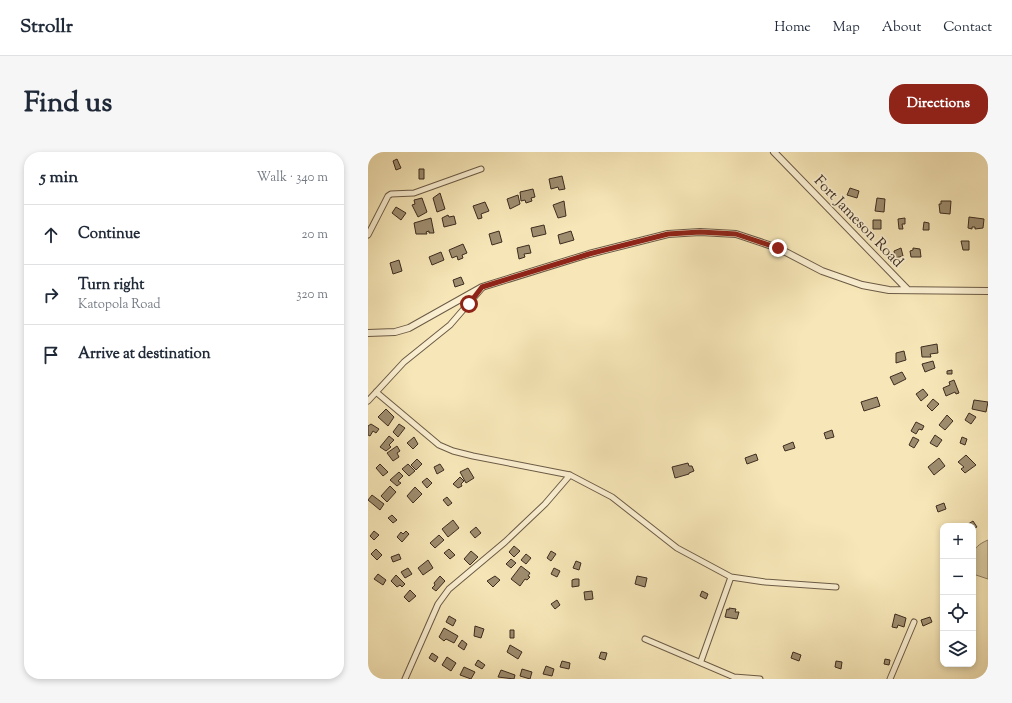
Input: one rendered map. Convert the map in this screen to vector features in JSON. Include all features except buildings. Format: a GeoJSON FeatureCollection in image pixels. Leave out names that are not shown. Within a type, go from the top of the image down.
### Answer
{"type":"FeatureCollection","features":[{"type":"Feature","properties":{"kind":"street","name":"Fort Jameson Road"},"geometry":{"type":"LineString","coordinates":[[774,152],[908,290]]}},
{"type":"Feature","properties":{"kind":"street"},"geometry":{"type":"LineString","coordinates":[[368,235],[388,196],[391,194],[414,193],[481,169]]}},
{"type":"Feature","properties":{"kind":"street"},"geometry":{"type":"LineString","coordinates":[[368,333],[395,332],[409,328],[482,287],[589,254],[661,236],[700,232],[736,234],[778,248],[822,271],[862,285],[889,290],[988,291]]}},
{"type":"Feature","properties":{"kind":"street"},"geometry":{"type":"LineString","coordinates":[[368,401],[404,362],[450,324],[482,287]]}},
{"type":"Feature","properties":{"kind":"street"},"geometry":{"type":"LineString","coordinates":[[376,392],[439,445],[453,451],[473,456],[570,475],[612,497],[678,548],[731,577],[765,582],[836,587]]}},
{"type":"Feature","properties":{"kind":"street"},"geometry":{"type":"LineString","coordinates":[[404,679],[438,604],[449,589],[505,542],[545,504],[570,475]]}},
{"type":"Feature","properties":{"kind":"street"},"geometry":{"type":"LineString","coordinates":[[701,661],[731,577]]}},
{"type":"Feature","properties":{"kind":"street"},"geometry":{"type":"LineString","coordinates":[[890,679],[914,622]]}},
{"type":"Feature","properties":{"kind":"street"},"geometry":{"type":"LineString","coordinates":[[645,639],[701,661],[734,677],[760,679]]}},
{"type":"Feature","properties":{"kind":"shaded area"},"geometry":{"type":"Polygon","coordinates":[[[988,540],[988,579],[976,575],[976,549],[988,540]]]}},
{"type":"Feature","properties":{"kind":"route"},"geometry":{"type":"LineString","coordinates":[[469,304],[482,287],[589,254],[668,234],[700,232],[736,234],[778,248]]}}]}
